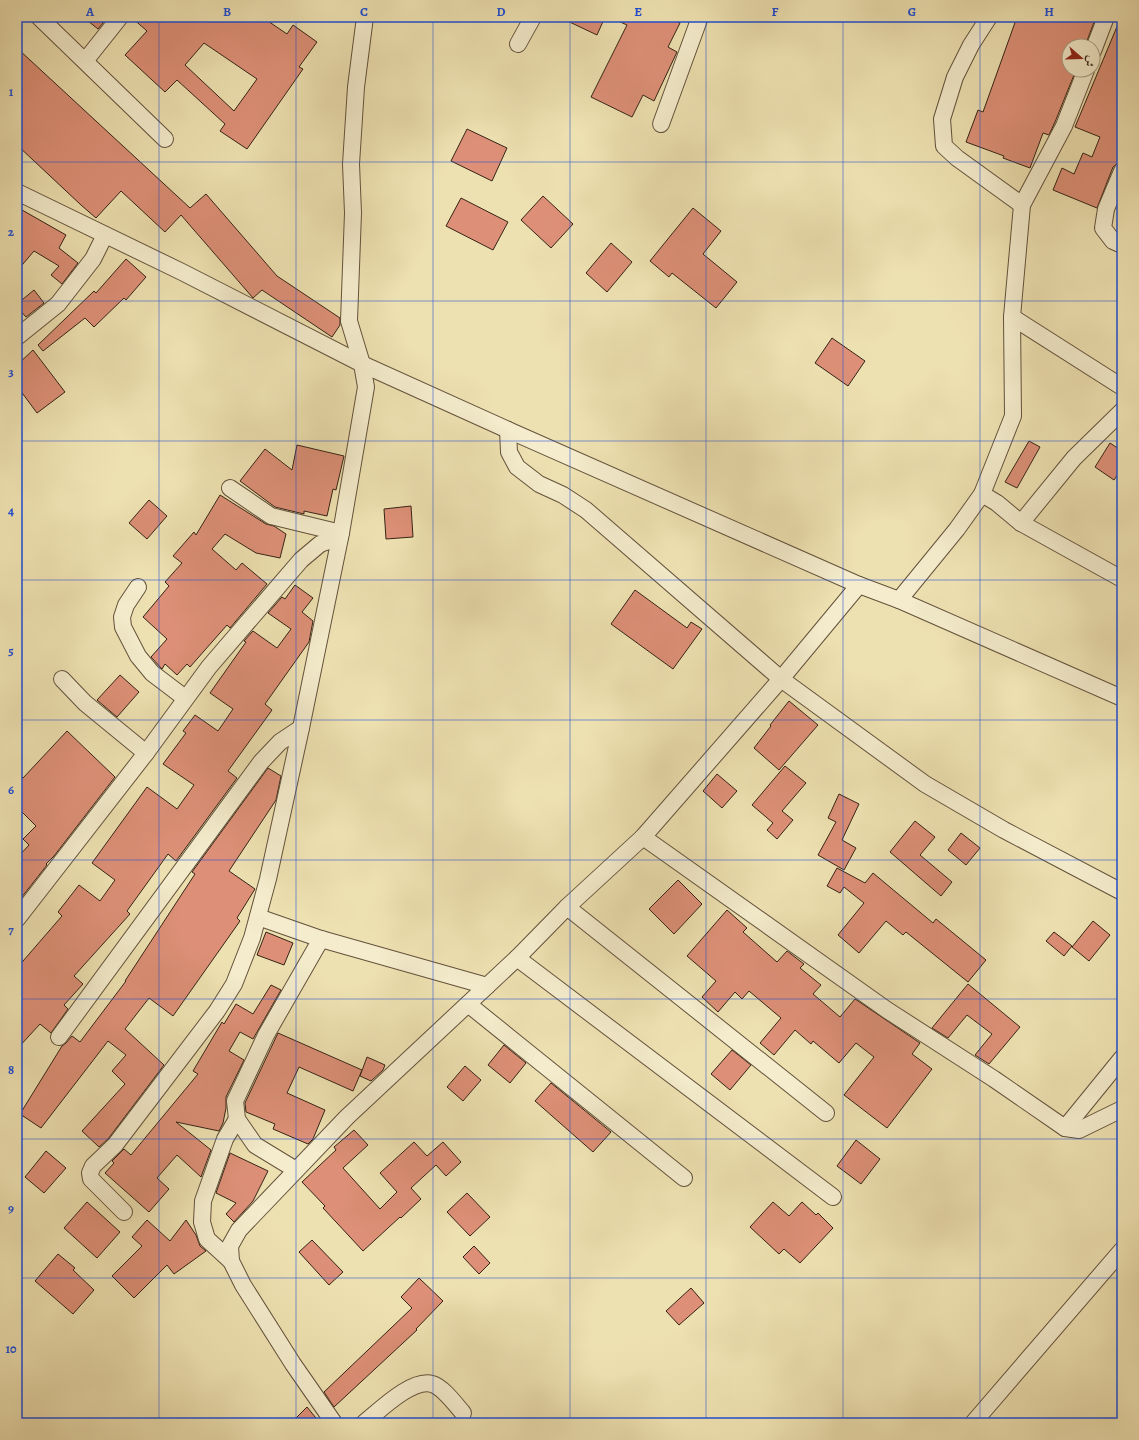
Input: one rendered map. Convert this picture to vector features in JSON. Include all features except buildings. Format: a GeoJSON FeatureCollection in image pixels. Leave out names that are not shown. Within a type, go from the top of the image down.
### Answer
{"type":"FeatureCollection","features":[{"type":"Feature","properties":{"kind":"street"},"geometry":{"type":"LineString","coordinates":[[39,17],[165,139]]}},
{"type":"Feature","properties":{"kind":"street"},"geometry":{"type":"LineString","coordinates":[[85,61],[120,17]]}},
{"type":"Feature","properties":{"kind":"street"},"geometry":{"type":"LineString","coordinates":[[124,1212],[91,1179],[90,1173],[93,1166],[115,1144],[217,1011],[234,984],[252,938],[268,879],[301,728],[340,535],[366,387],[362,364],[349,321],[353,213],[351,164],[356,87],[365,17]]}},
{"type":"Feature","properties":{"kind":"street"},"geometry":{"type":"LineString","coordinates":[[518,44],[533,17]]}},
{"type":"Feature","properties":{"kind":"street"},"geometry":{"type":"LineString","coordinates":[[661,124],[700,17]]}},
{"type":"Feature","properties":{"kind":"street"},"geometry":{"type":"LineString","coordinates":[[989,17],[971,45],[955,77],[942,119],[944,146],[957,158],[1022,205]]}},
{"type":"Feature","properties":{"kind":"street"},"geometry":{"type":"LineString","coordinates":[[1098,38],[1106,17]]}},
{"type":"Feature","properties":{"kind":"street"},"geometry":{"type":"LineString","coordinates":[[899,600],[957,529],[982,494],[1013,416],[1012,317],[1022,205],[1064,126],[1083,78]]}},
{"type":"Feature","properties":{"kind":"street"},"geometry":{"type":"LineString","coordinates":[[1122,171],[1106,209],[1103,228],[1113,241],[1122,245]]}},
{"type":"Feature","properties":{"kind":"street"},"geometry":{"type":"LineString","coordinates":[[17,192],[182,272],[362,364],[859,585],[899,600],[1122,698]]}},
{"type":"Feature","properties":{"kind":"street"},"geometry":{"type":"LineString","coordinates":[[17,337],[58,304],[93,259],[105,235]]}},
{"type":"Feature","properties":{"kind":"street"},"geometry":{"type":"LineString","coordinates":[[1012,317],[1122,387]]}},
{"type":"Feature","properties":{"kind":"street"},"geometry":{"type":"LineString","coordinates":[[1021,523],[1074,458],[1122,411]]}},
{"type":"Feature","properties":{"kind":"street"},"geometry":{"type":"LineString","coordinates":[[508,430],[509,452],[518,467],[539,484],[563,495],[586,510],[781,679],[925,784],[1004,830],[1122,892]]}},
{"type":"Feature","properties":{"kind":"street"},"geometry":{"type":"LineString","coordinates":[[230,488],[271,516],[340,535]]}},
{"type":"Feature","properties":{"kind":"street"},"geometry":{"type":"LineString","coordinates":[[982,494],[997,503],[1021,523],[1122,579]]}},
{"type":"Feature","properties":{"kind":"street"},"geometry":{"type":"LineString","coordinates":[[17,919],[146,753],[209,667],[301,560],[320,544],[340,535]]}},
{"type":"Feature","properties":{"kind":"street"},"geometry":{"type":"LineString","coordinates":[[334,1423],[293,1364],[242,1284],[231,1261],[230,1246],[238,1230],[347,1117],[517,958],[568,907],[643,837],[781,679],[859,585]]}},
{"type":"Feature","properties":{"kind":"street"},"geometry":{"type":"LineString","coordinates":[[138,587],[126,605],[122,617],[123,627],[138,656],[152,673],[185,698]]}},
{"type":"Feature","properties":{"kind":"street"},"geometry":{"type":"LineString","coordinates":[[62,679],[85,703],[146,753]]}},
{"type":"Feature","properties":{"kind":"street"},"geometry":{"type":"LineString","coordinates":[[59,1038],[261,762],[280,742],[301,728]]}},
{"type":"Feature","properties":{"kind":"street"},"geometry":{"type":"LineString","coordinates":[[643,837],[887,1010],[994,1079],[1065,1128],[1079,1130],[1122,1109]]}},
{"type":"Feature","properties":{"kind":"street"},"geometry":{"type":"LineString","coordinates":[[568,907],[826,1113]]}},
{"type":"Feature","properties":{"kind":"street"},"geometry":{"type":"LineString","coordinates":[[258,916],[321,939],[487,986]]}},
{"type":"Feature","properties":{"kind":"street"},"geometry":{"type":"LineString","coordinates":[[296,1170],[255,1145],[237,1119],[235,1102],[266,1035],[321,939]]}},
{"type":"Feature","properties":{"kind":"street"},"geometry":{"type":"LineString","coordinates":[[517,958],[832,1197]]}},
{"type":"Feature","properties":{"kind":"street"},"geometry":{"type":"LineString","coordinates":[[468,1004],[684,1178]]}},
{"type":"Feature","properties":{"kind":"street"},"geometry":{"type":"LineString","coordinates":[[1065,1128],[1122,1058]]}},
{"type":"Feature","properties":{"kind":"street"},"geometry":{"type":"LineString","coordinates":[[231,1261],[206,1240],[202,1222],[203,1201],[225,1139],[237,1119]]}},
{"type":"Feature","properties":{"kind":"street"},"geometry":{"type":"LineString","coordinates":[[973,1423],[1122,1250]]}},
{"type":"Feature","properties":{"kind":"street"},"geometry":{"type":"LineString","coordinates":[[364,1423],[408,1388],[421,1383],[432,1384],[443,1391],[464,1413]]}}]}
